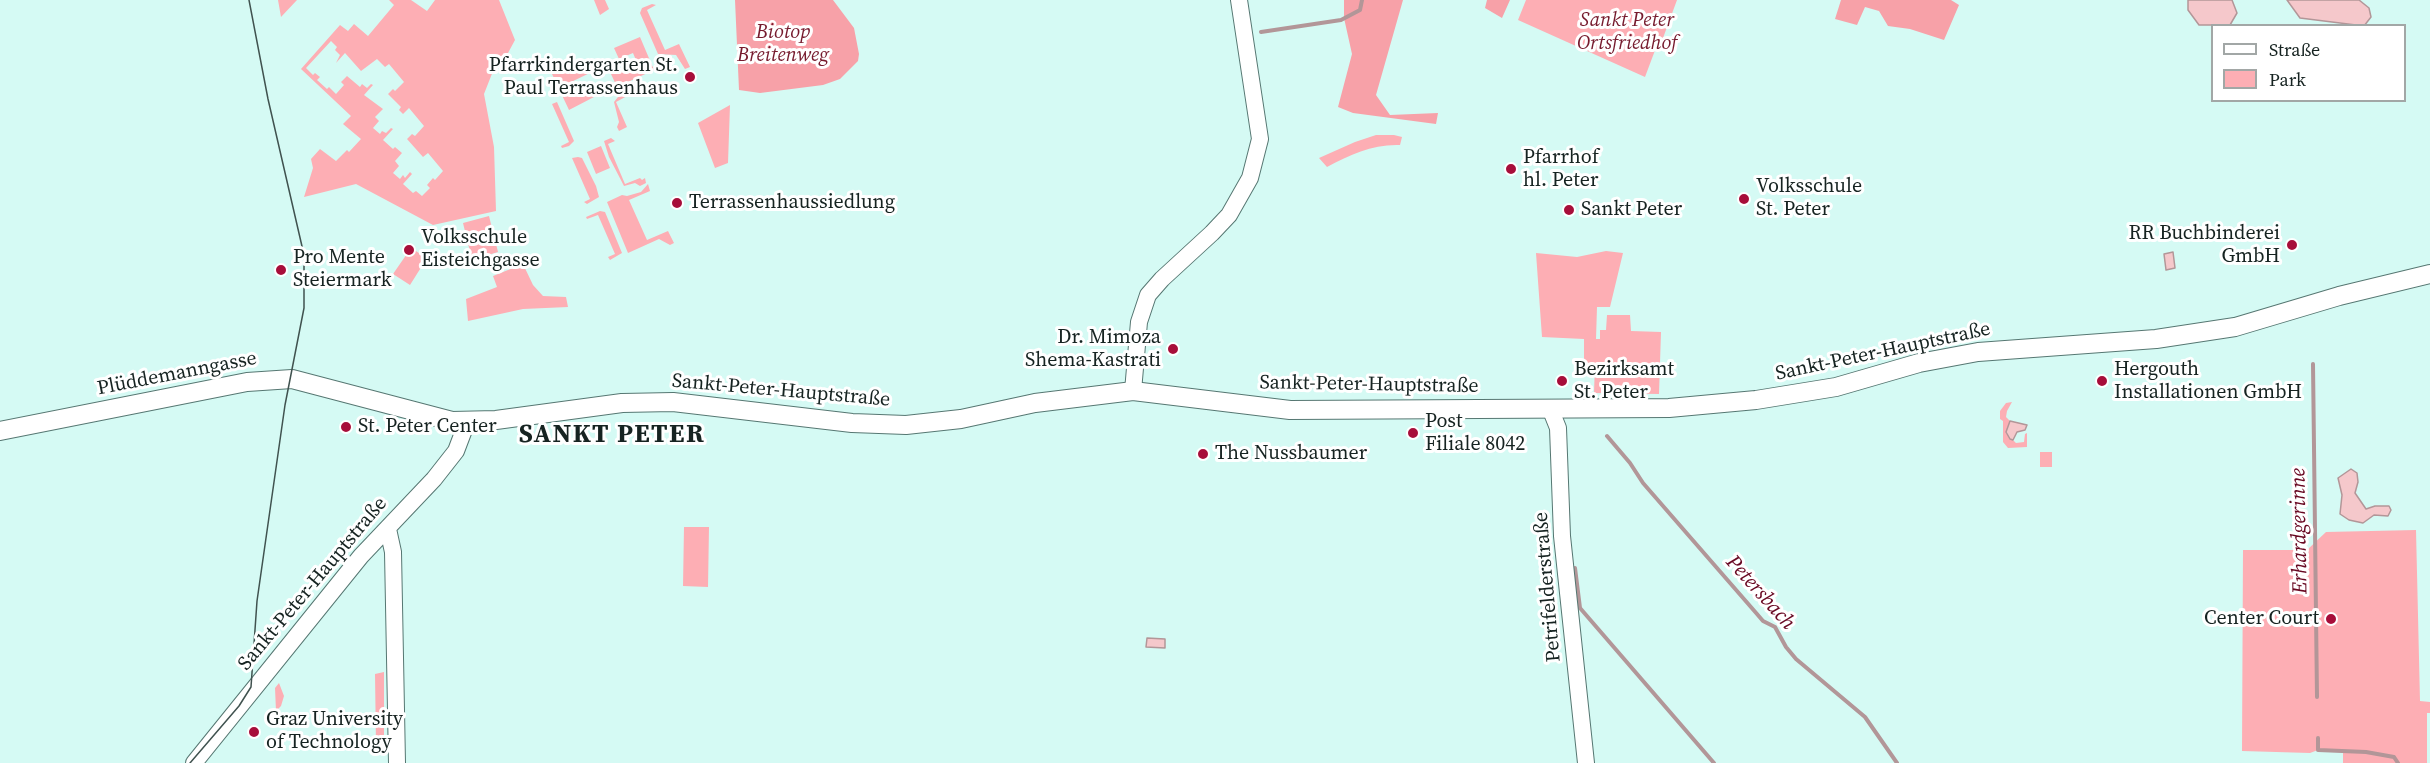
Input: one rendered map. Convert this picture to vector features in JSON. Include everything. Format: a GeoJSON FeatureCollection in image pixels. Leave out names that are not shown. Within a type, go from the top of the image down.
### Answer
{"type":"FeatureCollection","features":[{"type":"Feature","properties":{"kind":"main road"},"geometry":{"type":"LineString","coordinates":[[1133,391],[1139,322],[1148,295],[1161,279],[1212,233],[1229,214],[1250,178],[1260,139],[1239,0]]}},
{"type":"Feature","properties":{"kind":"main road","name":"Sankt-Peter-Hauptstraße"},"geometry":{"type":"LineString","coordinates":[[194,763],[350,570],[435,479],[456,451],[466,422],[549,414],[622,403],[673,402],[852,423],[906,425],[961,419],[1035,403],[1133,391],[1290,410],[1668,408],[1756,400],[1836,387],[1919,363],[1978,352],[2188,335],[2235,327],[2339,296],[2430,274]]}},
{"type":"Feature","properties":{"kind":"main road","name":"Plüddemanngasse"},"geometry":{"type":"LineString","coordinates":[[0,431],[248,382],[275,379],[292,380],[341,391],[437,419],[466,422]]}},
{"type":"Feature","properties":{"kind":"main road","name":"Petrifelderstraße"},"geometry":{"type":"LineString","coordinates":[[1550,408],[1558,428],[1562,536],[1586,763]]}},
{"type":"Feature","properties":{"kind":"main road"},"geometry":{"type":"LineString","coordinates":[[388,529],[393,552],[396,763]]}},
{"type":"Feature","properties":{"kind":"green space"},"geometry":{"type":"Polygon","coordinates":[[[278,0],[297,0],[281,17],[278,0]]]}},
{"type":"Feature","properties":{"kind":"green space"},"geometry":{"type":"Polygon","coordinates":[[[389,0],[411,0],[427,11],[435,0],[499,0],[515,40],[508,53],[495,66],[484,94],[494,147],[496,211],[433,225],[356,184],[304,197],[313,168],[311,159],[320,149],[336,161],[347,150],[349,152],[361,139],[343,124],[351,116],[301,69],[340,25],[348,31],[354,24],[368,36],[394,5],[389,0]],[[331,41],[306,68],[313,75],[315,73],[320,77],[317,80],[336,94],[344,85],[341,82],[347,76],[360,87],[362,84],[367,88],[373,85],[364,95],[383,109],[375,117],[379,121],[373,128],[380,134],[382,131],[386,133],[391,128],[393,129],[383,140],[402,153],[395,161],[399,166],[393,173],[400,179],[403,175],[405,178],[410,172],[412,174],[403,184],[413,193],[416,191],[422,196],[430,188],[427,185],[443,171],[428,153],[423,157],[407,139],[412,134],[415,136],[424,126],[409,108],[403,114],[399,110],[401,107],[388,94],[404,82],[389,64],[385,67],[377,59],[361,71],[345,53],[336,63],[340,55],[335,50],[337,47],[331,41]]]}},
{"type":"Feature","properties":{"kind":"green space"},"geometry":{"type":"Polygon","coordinates":[[[594,0],[605,0],[609,9],[600,15],[594,0]]]}},
{"type":"Feature","properties":{"kind":"green space","name":"Biotop Breitenweg"},"geometry":{"type":"Polygon","coordinates":[[[735,0],[833,0],[854,28],[859,54],[858,61],[840,79],[823,85],[760,93],[739,90],[735,0]]]}},
{"type":"Feature","properties":{"kind":"green space"},"geometry":{"type":"Polygon","coordinates":[[[1344,0],[1403,0],[1376,95],[1390,115],[1438,113],[1436,124],[1353,113],[1338,107],[1352,54],[1344,18],[1344,0]]]}},
{"type":"Feature","properties":{"kind":"green space"},"geometry":{"type":"Polygon","coordinates":[[[1487,0],[1510,0],[1502,18],[1485,8],[1487,0]]]}},
{"type":"Feature","properties":{"kind":"green space","name":"Sankt Peter Ortsfriedhof"},"geometry":{"type":"Polygon","coordinates":[[[1526,0],[1677,0],[1645,77],[1518,20],[1526,0]]]}},
{"type":"Feature","properties":{"kind":"green space"},"geometry":{"type":"Polygon","coordinates":[[[1841,0],[1951,0],[1959,5],[1944,40],[1910,29],[1888,26],[1879,11],[1865,7],[1857,25],[1835,19],[1841,0]]]}},
{"type":"Feature","properties":{"kind":"green space"},"geometry":{"type":"Polygon","coordinates":[[[652,4],[656,5],[647,10],[665,50],[679,44],[690,67],[685,69],[676,55],[658,54],[640,13],[642,8],[652,4]]]}},
{"type":"Feature","properties":{"kind":"green space"},"geometry":{"type":"Polygon","coordinates":[[[640,37],[654,70],[617,87],[611,74],[638,65],[633,53],[619,59],[614,48],[640,37]]]}},
{"type":"Feature","properties":{"kind":"green space"},"geometry":{"type":"Polygon","coordinates":[[[591,59],[596,70],[569,83],[574,93],[588,86],[594,97],[569,110],[552,74],[591,59]]]}},
{"type":"Feature","properties":{"kind":"green space"},"geometry":{"type":"Polygon","coordinates":[[[635,87],[640,89],[616,102],[627,127],[619,131],[614,102],[622,92],[635,87]]]}},
{"type":"Feature","properties":{"kind":"green space"},"geometry":{"type":"Polygon","coordinates":[[[557,102],[574,141],[562,148],[561,146],[569,142],[552,104],[557,102]]]}},
{"type":"Feature","properties":{"kind":"green space"},"geometry":{"type":"Polygon","coordinates":[[[730,105],[728,163],[715,168],[698,123],[730,105]]]}},
{"type":"Feature","properties":{"kind":"green space"},"geometry":{"type":"Polygon","coordinates":[[[1376,135],[1402,137],[1400,145],[1381,146],[1362,151],[1327,167],[1319,158],[1355,142],[1376,135]]]}},
{"type":"Feature","properties":{"kind":"green space"},"geometry":{"type":"Polygon","coordinates":[[[611,138],[615,141],[608,144],[625,184],[640,178],[642,180],[645,178],[646,183],[640,186],[635,183],[624,186],[609,157],[604,141],[611,138]]]}},
{"type":"Feature","properties":{"kind":"green space"},"geometry":{"type":"Polygon","coordinates":[[[601,146],[610,168],[596,174],[587,152],[601,146]]]}},
{"type":"Feature","properties":{"kind":"green space"},"geometry":{"type":"Polygon","coordinates":[[[572,158],[582,158],[599,197],[587,204],[584,202],[590,199],[572,158]]]}},
{"type":"Feature","properties":{"kind":"green space"},"geometry":{"type":"Polygon","coordinates":[[[648,184],[650,191],[629,200],[647,240],[668,231],[674,243],[670,245],[659,239],[628,253],[607,202],[622,195],[641,192],[648,184]]]}},
{"type":"Feature","properties":{"kind":"green space"},"geometry":{"type":"Polygon","coordinates":[[[600,211],[605,212],[622,253],[610,260],[608,257],[615,254],[598,215],[587,219],[586,217],[600,211]]]}},
{"type":"Feature","properties":{"kind":"green space"},"geometry":{"type":"Polygon","coordinates":[[[489,216],[498,252],[472,260],[463,223],[489,216]]]}},
{"type":"Feature","properties":{"kind":"green space"},"geometry":{"type":"Polygon","coordinates":[[[411,248],[427,258],[410,285],[393,274],[411,248]]]}},
{"type":"Feature","properties":{"kind":"green space"},"geometry":{"type":"Polygon","coordinates":[[[1606,251],[1623,253],[1610,307],[1597,307],[1596,339],[1600,339],[1600,330],[1606,330],[1607,315],[1630,315],[1631,331],[1661,332],[1659,394],[1594,393],[1595,363],[1584,363],[1584,339],[1542,337],[1536,253],[1577,257],[1606,251]]]}},
{"type":"Feature","properties":{"kind":"green space"},"geometry":{"type":"Polygon","coordinates":[[[523,264],[533,285],[543,296],[566,297],[568,307],[523,309],[468,321],[466,299],[497,287],[493,276],[523,264]]]}},
{"type":"Feature","properties":{"kind":"green space"},"geometry":{"type":"Polygon","coordinates":[[[2012,402],[2007,411],[2006,417],[2010,421],[2006,433],[2016,443],[2024,442],[2027,433],[2027,447],[2008,448],[2003,442],[2003,421],[2000,419],[2000,411],[2006,403],[2012,402]]]}},
{"type":"Feature","properties":{"kind":"green space"},"geometry":{"type":"Polygon","coordinates":[[[2040,452],[2052,452],[2052,467],[2040,467],[2040,452]]]}},
{"type":"Feature","properties":{"kind":"green space"},"geometry":{"type":"Polygon","coordinates":[[[684,527],[709,527],[708,587],[683,586],[684,527]]]}},
{"type":"Feature","properties":{"kind":"green space","name":"Center Court"},"geometry":{"type":"Polygon","coordinates":[[[2416,530],[2420,701],[2430,702],[2430,713],[2427,713],[2427,763],[2343,763],[2343,750],[2318,750],[2310,753],[2242,751],[2243,550],[2307,550],[2326,532],[2416,530]]]}},
{"type":"Feature","properties":{"kind":"green space"},"geometry":{"type":"Polygon","coordinates":[[[384,672],[384,746],[376,746],[375,674],[384,672]]]}},
{"type":"Feature","properties":{"kind":"green space"},"geometry":{"type":"Polygon","coordinates":[[[279,683],[284,696],[281,706],[276,711],[275,688],[279,683]]]}},
{"type":"Feature","properties":{"kind":"shaded area"},"geometry":{"type":"Polygon","coordinates":[[[2188,0],[2232,0],[2237,13],[2231,24],[2199,25],[2188,10],[2188,0]]]}},
{"type":"Feature","properties":{"kind":"shaded area"},"geometry":{"type":"Polygon","coordinates":[[[2287,0],[2359,0],[2369,8],[2371,17],[2366,24],[2300,18],[2287,0]]]}},
{"type":"Feature","properties":{"kind":"shaded area"},"geometry":{"type":"Polygon","coordinates":[[[2173,252],[2175,268],[2166,270],[2164,254],[2173,252]]]}},
{"type":"Feature","properties":{"kind":"shaded area"},"geometry":{"type":"Polygon","coordinates":[[[2010,421],[2027,425],[2025,430],[2017,432],[2013,440],[2006,432],[2010,421]]]}},
{"type":"Feature","properties":{"kind":"shaded area"},"geometry":{"type":"Polygon","coordinates":[[[2351,469],[2357,473],[2358,482],[2355,493],[2366,509],[2375,506],[2389,506],[2391,510],[2388,516],[2374,515],[2363,523],[2349,520],[2340,514],[2342,495],[2338,478],[2351,469]]]}},
{"type":"Feature","properties":{"kind":"shaded area"},"geometry":{"type":"Polygon","coordinates":[[[1147,638],[1165,639],[1165,648],[1146,647],[1147,638]]]}},
{"type":"Feature","properties":{"kind":"waterway","name":"Petersbach"},"geometry":{"type":"LineString","coordinates":[[1261,32],[1341,20],[1360,10],[1362,0]]}},
{"type":"Feature","properties":{"kind":"waterway","name":"Erhardgerinne"},"geometry":{"type":"LineString","coordinates":[[2313,364],[2317,697]]}},
{"type":"Feature","properties":{"kind":"waterway","name":"Petersbach"},"geometry":{"type":"LineString","coordinates":[[1607,436],[1630,463],[1643,483],[1763,621],[1775,627],[1796,659],[1865,717],[1897,763]]}},
{"type":"Feature","properties":{"kind":"waterway"},"geometry":{"type":"LineString","coordinates":[[1575,568],[1580,608],[1714,763]]}},
{"type":"Feature","properties":{"kind":"waterway","name":"Erhardgerinne"},"geometry":{"type":"LineString","coordinates":[[2318,738],[2318,750],[2366,752],[2394,757],[2398,763]]}},
{"type":"Feature","properties":{"kind":"tram line"},"geometry":{"type":"LineString","coordinates":[[190,763],[239,706],[251,687],[257,601],[285,405],[304,308],[304,255],[268,99],[249,0]]}},
{"type":"Feature","properties":{"kind":"place","name":"Pfarrkindergarten St. Paul Terrassenhaus"},"geometry":{"type":"Point","coordinates":[690,77]}},
{"type":"Feature","properties":{"kind":"place","name":"Pfarrhof hl. Peter"},"geometry":{"type":"Point","coordinates":[1511,169]}},
{"type":"Feature","properties":{"kind":"place","name":"Volksschule St. Peter"},"geometry":{"type":"Point","coordinates":[1744,199]}},
{"type":"Feature","properties":{"kind":"place","name":"Terrassenhaussiedlung"},"geometry":{"type":"Point","coordinates":[677,203]}},
{"type":"Feature","properties":{"kind":"place","name":"Sankt Peter"},"geometry":{"type":"Point","coordinates":[1569,210]}},
{"type":"Feature","properties":{"kind":"place","name":"RR Buchbinderei GmbH"},"geometry":{"type":"Point","coordinates":[2292,245]}},
{"type":"Feature","properties":{"kind":"place","name":"Volksschule Eisteichgasse"},"geometry":{"type":"Point","coordinates":[409,250]}},
{"type":"Feature","properties":{"kind":"place","name":"Pro Mente Steiermark"},"geometry":{"type":"Point","coordinates":[281,270]}},
{"type":"Feature","properties":{"kind":"place","name":"Dr. Mimoza Shema-Kastrati"},"geometry":{"type":"Point","coordinates":[1173,349]}},
{"type":"Feature","properties":{"kind":"place","name":"Bezirksamt St. Peter"},"geometry":{"type":"Point","coordinates":[1562,381]}},
{"type":"Feature","properties":{"kind":"place","name":"Hergouth Installationen GmbH"},"geometry":{"type":"Point","coordinates":[2102,381]}},
{"type":"Feature","properties":{"kind":"place","name":"St. Peter Center"},"geometry":{"type":"Point","coordinates":[346,427]}},
{"type":"Feature","properties":{"kind":"place","name":"Post Filiale 8042"},"geometry":{"type":"Point","coordinates":[1413,433]}},
{"type":"Feature","properties":{"kind":"place","name":"The Nussbaumer"},"geometry":{"type":"Point","coordinates":[1203,454]}},
{"type":"Feature","properties":{"kind":"place","name":"Center Court"},"geometry":{"type":"Point","coordinates":[2331,619]}},
{"type":"Feature","properties":{"kind":"place","name":"Graz University of Technology"},"geometry":{"type":"Point","coordinates":[254,732]}},
{"type":"Feature","properties":{"kind":"district","name":"SANKT PETER"},"geometry":{"type":"Point","coordinates":[612,435]}}]}
